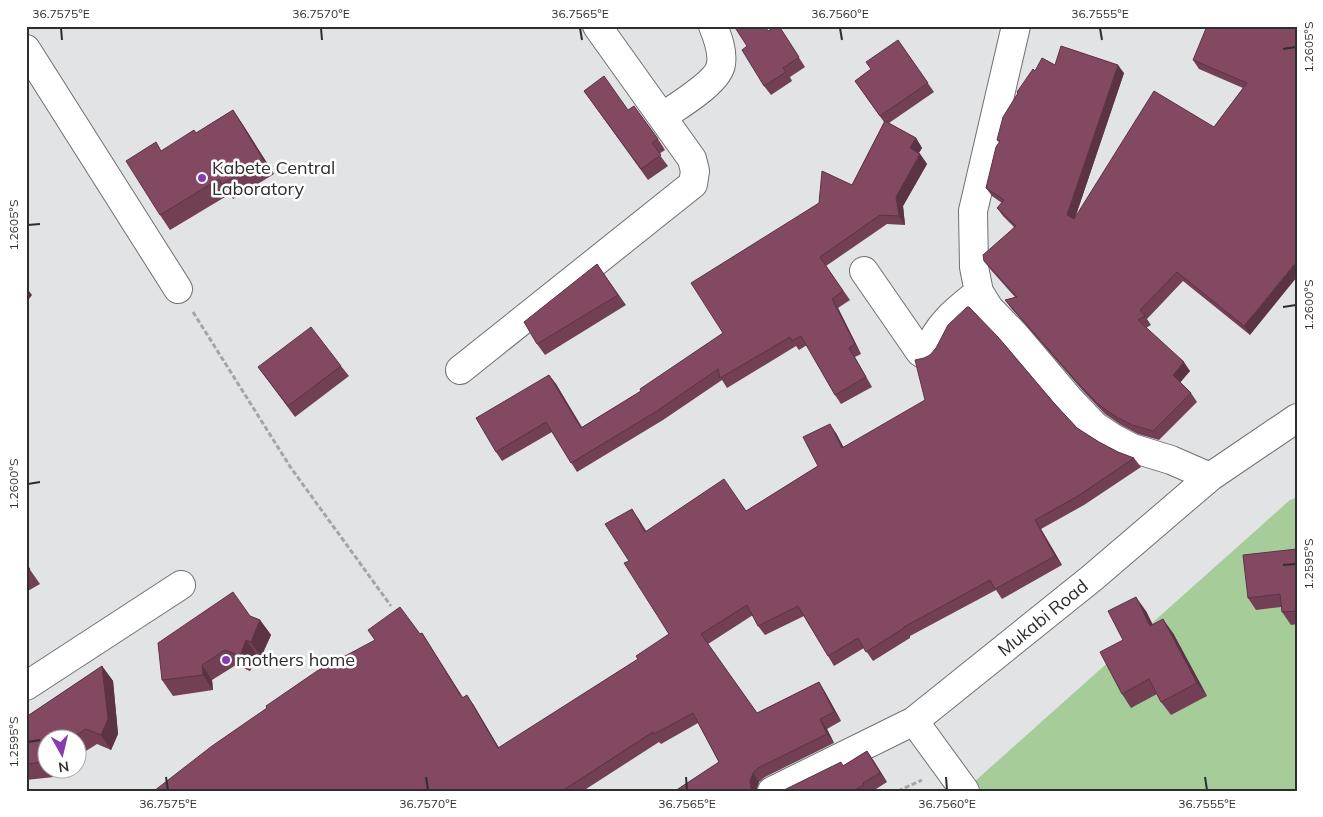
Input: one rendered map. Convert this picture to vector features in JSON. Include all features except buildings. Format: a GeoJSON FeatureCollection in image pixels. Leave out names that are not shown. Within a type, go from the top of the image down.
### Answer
{"type":"FeatureCollection","features":[{"type":"Feature","properties":{"kind":"street"},"geometry":{"type":"LineString","coordinates":[[460,370],[693,184],[695,171],[692,159],[597,26]]}},
{"type":"Feature","properties":{"kind":"street"},"geometry":{"type":"LineString","coordinates":[[662,117],[712,80],[721,66],[722,52],[713,26]]}},
{"type":"Feature","properties":{"kind":"street"},"geometry":{"type":"LineString","coordinates":[[1016,26],[973,211],[974,267],[979,292],[989,308],[1095,426],[1132,448],[1171,460],[1210,477]]}},
{"type":"Feature","properties":{"kind":"street"},"geometry":{"type":"LineString","coordinates":[[26,49],[178,289]]}},
{"type":"Feature","properties":{"kind":"street"},"geometry":{"type":"LineString","coordinates":[[864,271],[923,354],[928,351],[932,338],[949,315],[979,292]]}},
{"type":"Feature","properties":{"kind":"street","name":"Mukabi Road"},"geometry":{"type":"LineString","coordinates":[[772,791],[914,722],[1092,578],[1210,477],[1297,418]]}},
{"type":"Feature","properties":{"kind":"street"},"geometry":{"type":"LineString","coordinates":[[26,686],[181,585]]}},
{"type":"Feature","properties":{"kind":"street"},"geometry":{"type":"LineString","coordinates":[[914,722],[964,791]]}},
{"type":"Feature","properties":{"kind":"path"},"geometry":{"type":"LineString","coordinates":[[178,289],[291,468],[391,606]]}},
{"type":"Feature","properties":{"kind":"green space"},"geometry":{"type":"Polygon","coordinates":[[[1297,497],[1297,791],[964,791],[1290,500],[1297,497]]]}},
{"type":"Feature","properties":{"kind":"place","name":"Kabete Central Laboratory"},"geometry":{"type":"Point","coordinates":[202,178]}},
{"type":"Feature","properties":{"kind":"place","name":"mothers home"},"geometry":{"type":"Point","coordinates":[226,660]}}]}
